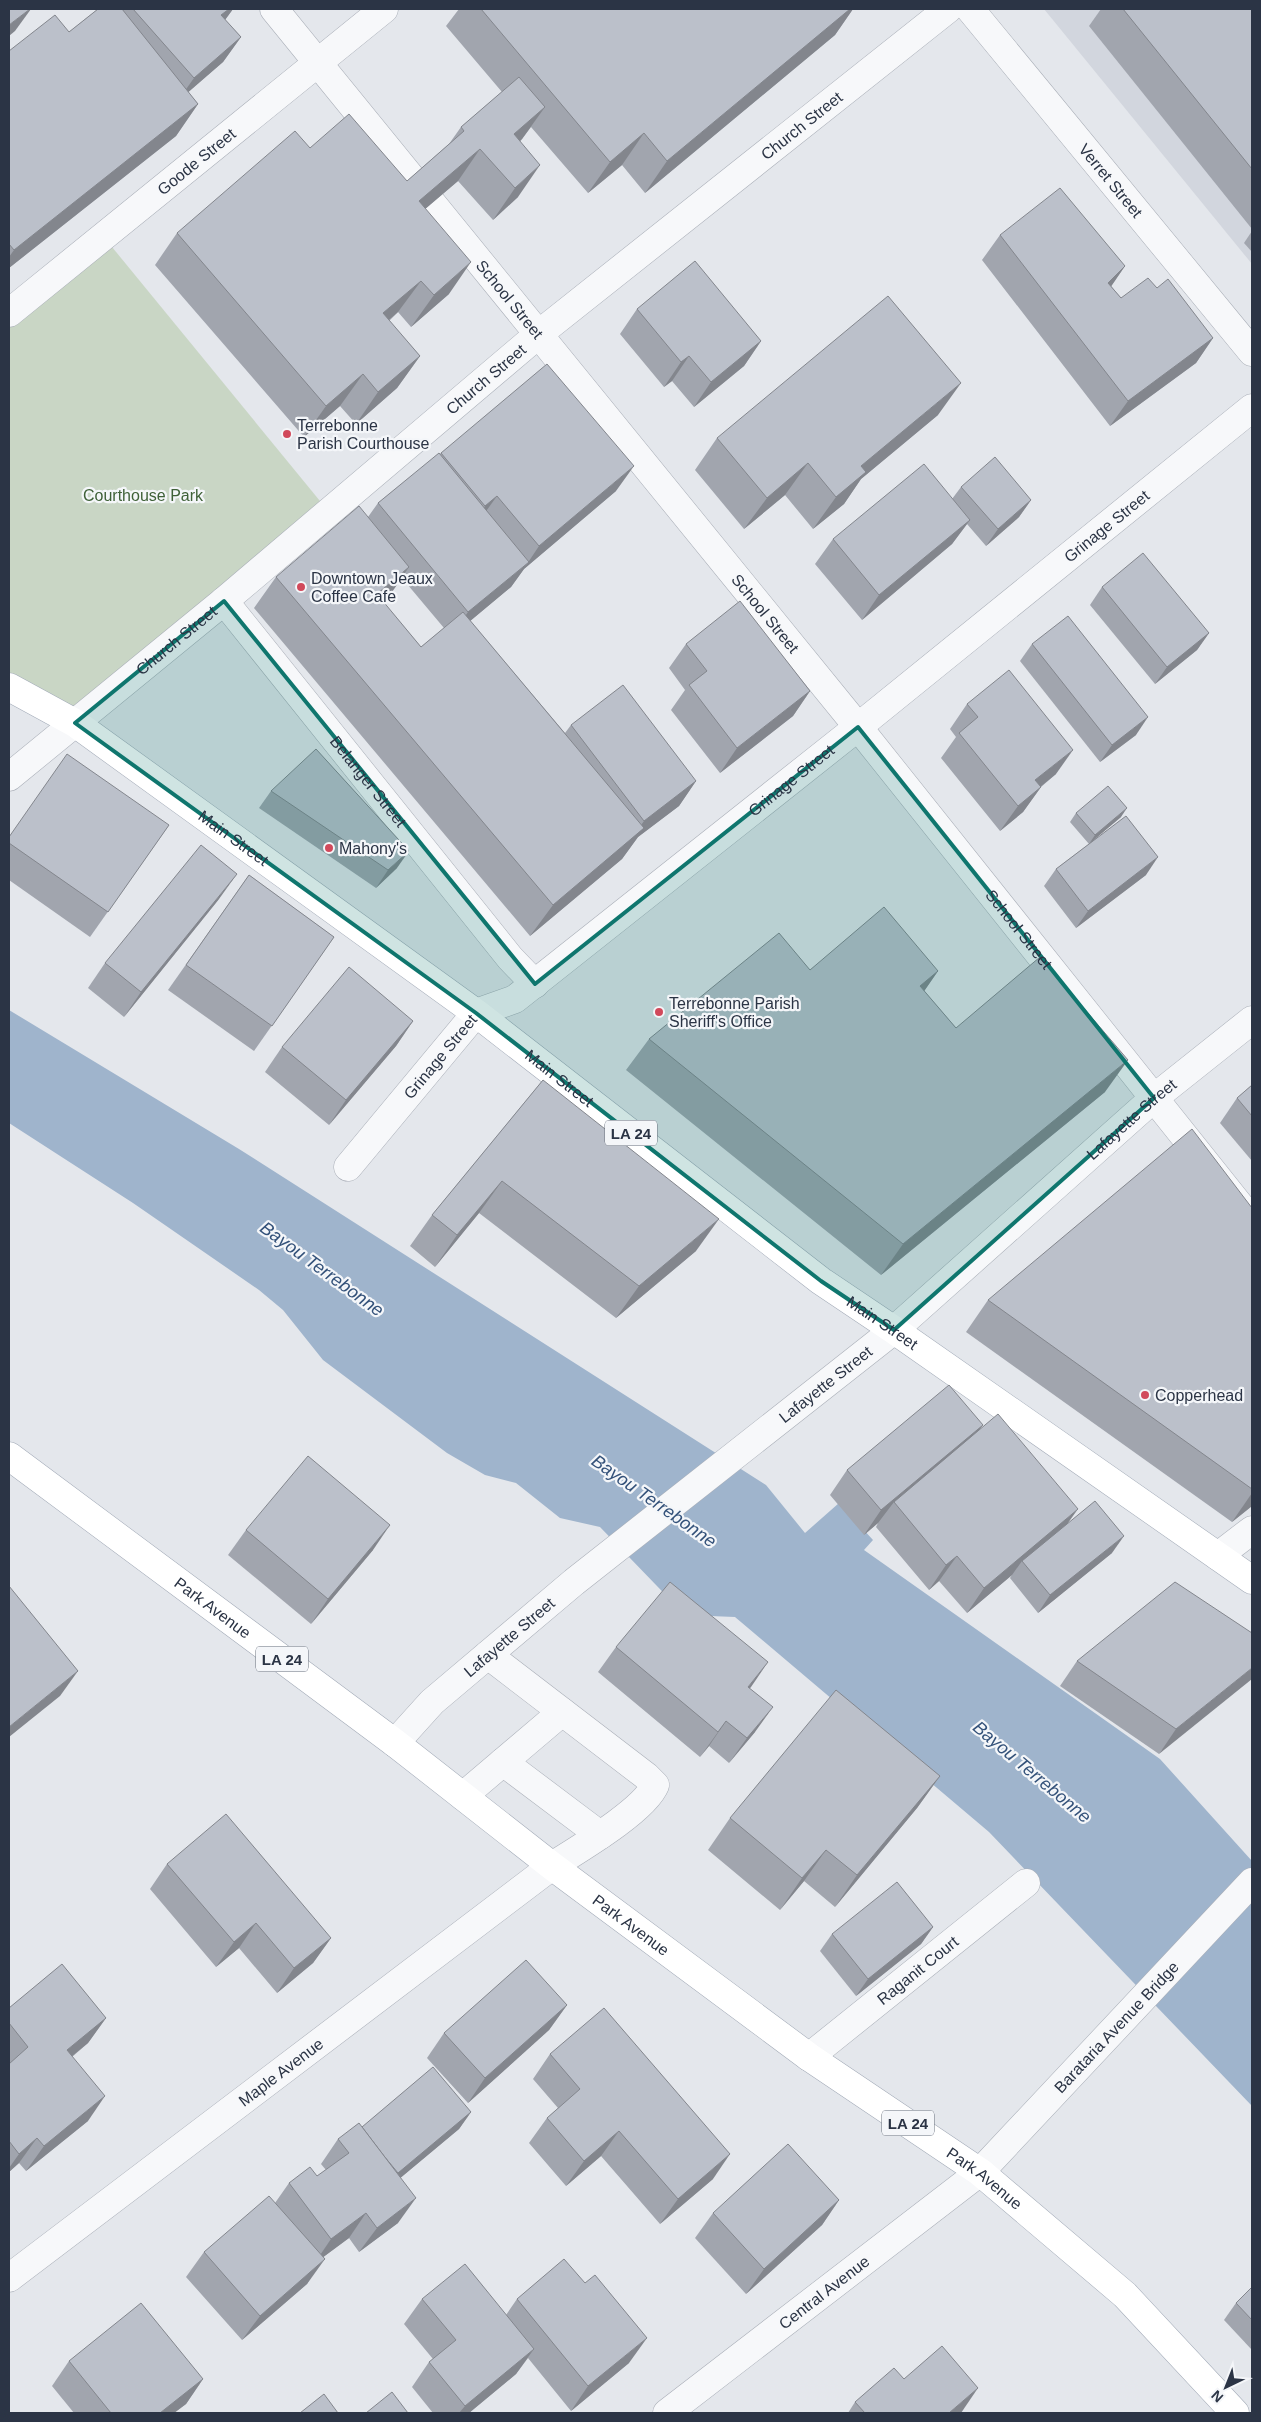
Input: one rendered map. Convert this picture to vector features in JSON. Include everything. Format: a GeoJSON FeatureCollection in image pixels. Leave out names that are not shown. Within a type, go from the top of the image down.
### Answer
{"type":"FeatureCollection","features":[{"type":"Feature","properties":{"kind":"main road","name":"Main Street"},"geometry":{"type":"LineString","coordinates":[[9,688],[75,723],[476,1013],[820,1281],[894,1330],[1252,1580]]}},
{"type":"Feature","properties":{"kind":"main road","name":"Park Avenue"},"geometry":{"type":"LineString","coordinates":[[9,1456],[396,1744],[552,1866],[808,2057],[980,2172],[1125,2295],[1235,2413]]}},
{"type":"Feature","properties":{"kind":"street","name":"School Street"},"geometry":{"type":"LineString","coordinates":[[274,9],[540,333],[858,727],[1252,1221]]}},
{"type":"Feature","properties":{"kind":"street","name":"Goode Street"},"geometry":{"type":"LineString","coordinates":[[9,313],[384,9]]}},
{"type":"Feature","properties":{"kind":"street","name":"Church Street"},"geometry":{"type":"LineString","coordinates":[[9,777],[224,601],[540,333],[948,9]]}},
{"type":"Feature","properties":{"kind":"street","name":"Verret Street"},"geometry":{"type":"LineString","coordinates":[[970,9],[1252,352]]}},
{"type":"Feature","properties":{"kind":"street","name":"Grinage Street"},"geometry":{"type":"LineString","coordinates":[[348,1167],[476,1013],[515,999],[535,984],[858,727],[1252,408]]}},
{"type":"Feature","properties":{"kind":"street","name":"Belanger Street"},"geometry":{"type":"LineString","coordinates":[[224,601],[510,958],[535,984]]}},
{"type":"Feature","properties":{"kind":"street","name":"Lafayette Street"},"geometry":{"type":"LineString","coordinates":[[396,1744],[432,1702],[574,1582],[894,1330],[1154,1098],[1252,1020]]}},
{"type":"Feature","properties":{"kind":"street"},"geometry":{"type":"LineString","coordinates":[[1218,1556],[1252,1530]]}},
{"type":"Feature","properties":{"kind":"street"},"geometry":{"type":"LineString","coordinates":[[463,1796],[562,1712],[488,1655]]}},
{"type":"Feature","properties":{"kind":"street","name":"Maple Avenue"},"geometry":{"type":"LineString","coordinates":[[9,2278],[552,1866],[600,1835],[650,1795],[655,1785],[562,1712]]}},
{"type":"Feature","properties":{"kind":"street"},"geometry":{"type":"LineString","coordinates":[[503,1762],[600,1835]]}},
{"type":"Feature","properties":{"kind":"street","name":"Barataria Avenue Bridge"},"geometry":{"type":"LineString","coordinates":[[980,2172],[1252,1882]]}},
{"type":"Feature","properties":{"kind":"street","name":"Raganit Court"},"geometry":{"type":"LineString","coordinates":[[808,2057],[1026,1883]]}},
{"type":"Feature","properties":{"kind":"street","name":"Central Avenue"},"geometry":{"type":"LineString","coordinates":[[668,2413],[980,2172]]}},
{"type":"Feature","properties":{"kind":"highlighted area"},"geometry":{"type":"Polygon","coordinates":[[[224,601],[535,984],[858,727],[1154,1098],[894,1330],[821,1281],[476,1013],[75,723],[224,601]]]}},
{"type":"Feature","properties":{"kind":"shaded area"},"geometry":{"type":"Polygon","coordinates":[[[1044,9],[1252,9],[1252,264],[1044,9]]]}},
{"type":"Feature","properties":{"kind":"green space","name":"Courthouse Park"},"geometry":{"type":"Polygon","coordinates":[[[103,236],[329,512],[75,723],[9,687],[9,313],[103,236]]]}},
{"type":"Feature","properties":{"kind":"water","name":"Bayou Terrebonne"},"geometry":{"type":"Polygon","coordinates":[[[9,1010],[239,1149],[766,1485],[805,1533],[839,1503],[873,1540],[864,1550],[1160,1759],[1252,1861],[1252,2106],[989,1832],[735,1617],[685,1615],[600,1527],[560,1518],[516,1483],[485,1475],[447,1453],[323,1360],[283,1310],[259,1290],[133,1203],[9,1123],[9,1010]]]}},
{"type":"Feature","properties":{"kind":"building"},"geometry":{"type":"Polygon","coordinates":[[[9,9],[30,9],[9,25],[9,9]]]}},
{"type":"Feature","properties":{"kind":"building"},"geometry":{"type":"Polygon","coordinates":[[[98,9],[122,9],[198,104],[14,250],[9,244],[9,51],[55,15],[69,32],[98,9]]]}},
{"type":"Feature","properties":{"kind":"building"},"geometry":{"type":"Polygon","coordinates":[[[133,9],[229,9],[221,15],[241,37],[194,78],[133,9]]]}},
{"type":"Feature","properties":{"kind":"building"},"geometry":{"type":"Polygon","coordinates":[[[481,9],[850,9],[667,161],[644,133],[610,162],[481,9]]]}},
{"type":"Feature","properties":{"kind":"building"},"geometry":{"type":"Polygon","coordinates":[[[1123,9],[1252,9],[1252,169],[1123,9]]]}},
{"type":"Feature","properties":{"kind":"building"},"geometry":{"type":"Polygon","coordinates":[[[519,77],[545,107],[514,134],[540,165],[515,188],[480,149],[419,201],[471,262],[434,295],[421,281],[383,313],[420,356],[378,392],[363,374],[326,406],[177,233],[295,131],[310,148],[349,114],[407,181],[464,131],[461,127],[519,77]]]}},
{"type":"Feature","properties":{"kind":"building"},"geometry":{"type":"Polygon","coordinates":[[[1060,188],[1125,266],[1108,283],[1121,298],[1148,278],[1157,288],[1168,279],[1213,338],[1128,401],[1000,235],[1060,188]]]}},
{"type":"Feature","properties":{"kind":"building"},"geometry":{"type":"Polygon","coordinates":[[[695,261],[761,341],[711,382],[689,356],[681,362],[637,309],[695,261]]]}},
{"type":"Feature","properties":{"kind":"building"},"geometry":{"type":"Polygon","coordinates":[[[888,296],[961,383],[861,466],[866,472],[836,497],[808,463],[767,498],[717,438],[888,296]]]}},
{"type":"Feature","properties":{"kind":"building"},"geometry":{"type":"Polygon","coordinates":[[[547,364],[634,466],[539,546],[497,496],[485,506],[441,453],[547,364]]]}},
{"type":"Feature","properties":{"kind":"building"},"geometry":{"type":"Polygon","coordinates":[[[439,453],[529,562],[468,612],[378,503],[439,453]]]}},
{"type":"Feature","properties":{"kind":"building"},"geometry":{"type":"Polygon","coordinates":[[[995,457],[1031,500],[998,529],[961,487],[995,457]]]}},
{"type":"Feature","properties":{"kind":"building"},"geometry":{"type":"Polygon","coordinates":[[[924,464],[970,520],[879,595],[833,539],[924,464]]]}},
{"type":"Feature","properties":{"kind":"building"},"geometry":{"type":"Polygon","coordinates":[[[359,506],[409,567],[377,594],[421,647],[463,612],[644,828],[553,905],[276,577],[359,506]]]}},
{"type":"Feature","properties":{"kind":"building"},"geometry":{"type":"Polygon","coordinates":[[[1143,553],[1209,633],[1167,667],[1102,587],[1143,553]]]}},
{"type":"Feature","properties":{"kind":"building"},"geometry":{"type":"Polygon","coordinates":[[[740,601],[810,691],[737,748],[689,685],[707,671],[686,644],[740,601]]]}},
{"type":"Feature","properties":{"kind":"building"},"geometry":{"type":"Polygon","coordinates":[[[1068,616],[1148,717],[1112,745],[1032,644],[1068,616]]]}},
{"type":"Feature","properties":{"kind":"building"},"geometry":{"type":"Polygon","coordinates":[[[1009,670],[1073,750],[1035,780],[1041,787],[1018,806],[959,733],[978,717],[967,704],[1009,670]]]}},
{"type":"Feature","properties":{"kind":"building"},"geometry":{"type":"Polygon","coordinates":[[[623,685],[696,781],[644,821],[571,725],[623,685]]]}},
{"type":"Feature","properties":{"kind":"building"},"geometry":{"type":"Polygon","coordinates":[[[316,749],[409,851],[388,870],[271,791],[316,749]]]}},
{"type":"Feature","properties":{"kind":"building"},"geometry":{"type":"Polygon","coordinates":[[[67,754],[169,825],[108,912],[9,843],[9,837],[67,754]]]}},
{"type":"Feature","properties":{"kind":"building"},"geometry":{"type":"Polygon","coordinates":[[[1108,786],[1127,808],[1095,835],[1076,813],[1108,786]]]}},
{"type":"Feature","properties":{"kind":"building"},"geometry":{"type":"Polygon","coordinates":[[[1126,816],[1158,857],[1088,911],[1056,869],[1126,816]]]}},
{"type":"Feature","properties":{"kind":"building"},"geometry":{"type":"Polygon","coordinates":[[[201,845],[237,874],[141,992],[105,963],[201,845]]]}},
{"type":"Feature","properties":{"kind":"building"},"geometry":{"type":"Polygon","coordinates":[[[249,875],[334,937],[272,1026],[186,965],[249,875]]]}},
{"type":"Feature","properties":{"kind":"building"},"geometry":{"type":"Polygon","coordinates":[[[884,907],[938,971],[920,986],[956,1028],[1040,957],[1128,1060],[903,1244],[649,1039],[779,933],[810,970],[884,907]]]}},
{"type":"Feature","properties":{"kind":"building"},"geometry":{"type":"Polygon","coordinates":[[[349,967],[413,1021],[346,1100],[282,1047],[349,967]]]}},
{"type":"Feature","properties":{"kind":"building"},"geometry":{"type":"Polygon","coordinates":[[[543,1080],[719,1219],[639,1286],[502,1181],[457,1235],[432,1215],[543,1080]]]}},
{"type":"Feature","properties":{"kind":"building"},"geometry":{"type":"Polygon","coordinates":[[[1252,1085],[1252,1116],[1237,1098],[1252,1085]]]}},
{"type":"Feature","properties":{"kind":"building"},"geometry":{"type":"Polygon","coordinates":[[[1192,1129],[1252,1208],[1252,1489],[988,1300],[1192,1129]]]}},
{"type":"Feature","properties":{"kind":"building"},"geometry":{"type":"Polygon","coordinates":[[[949,1385],[983,1425],[881,1510],[847,1470],[949,1385]]]}},
{"type":"Feature","properties":{"kind":"building"},"geometry":{"type":"Polygon","coordinates":[[[998,1414],[1078,1509],[984,1588],[957,1556],[946,1565],[894,1502],[998,1414]]]}},
{"type":"Feature","properties":{"kind":"building"},"geometry":{"type":"Polygon","coordinates":[[[308,1456],[390,1525],[328,1599],[246,1530],[308,1456]]]}},
{"type":"Feature","properties":{"kind":"building"},"geometry":{"type":"Polygon","coordinates":[[[1095,1501],[1124,1536],[1050,1595],[1022,1561],[1095,1501]]]}},
{"type":"Feature","properties":{"kind":"building"},"geometry":{"type":"Polygon","coordinates":[[[670,1582],[768,1662],[748,1687],[773,1707],[747,1738],[726,1721],[718,1732],[616,1647],[670,1582]]]}},
{"type":"Feature","properties":{"kind":"building"},"geometry":{"type":"Polygon","coordinates":[[[1175,1582],[1252,1633],[1252,1668],[1176,1729],[1077,1661],[1175,1582]]]}},
{"type":"Feature","properties":{"kind":"building"},"geometry":{"type":"Polygon","coordinates":[[[9,1586],[78,1671],[9,1727],[9,1586]]]}},
{"type":"Feature","properties":{"kind":"building"},"geometry":{"type":"Polygon","coordinates":[[[836,1690],[940,1776],[857,1875],[826,1850],[802,1878],[730,1818],[836,1690]]]}},
{"type":"Feature","properties":{"kind":"building"},"geometry":{"type":"Polygon","coordinates":[[[226,1814],[331,1938],[294,1968],[256,1923],[234,1942],[167,1864],[226,1814]]]}},
{"type":"Feature","properties":{"kind":"building"},"geometry":{"type":"Polygon","coordinates":[[[897,1882],[933,1927],[868,1979],[832,1934],[897,1882]]]}},
{"type":"Feature","properties":{"kind":"building"},"geometry":{"type":"Polygon","coordinates":[[[526,1960],[567,2005],[485,2078],[444,2033],[526,1960]]]}},
{"type":"Feature","properties":{"kind":"building"},"geometry":{"type":"Polygon","coordinates":[[[62,1964],[106,2018],[67,2050],[105,2096],[44,2146],[37,2138],[19,2154],[9,2141],[9,2064],[28,2047],[9,2023],[9,2008],[62,1964]]]}},
{"type":"Feature","properties":{"kind":"building"},"geometry":{"type":"Polygon","coordinates":[[[604,2008],[730,2154],[678,2199],[619,2131],[584,2161],[547,2118],[580,2089],[550,2054],[604,2008]]]}},
{"type":"Feature","properties":{"kind":"building"},"geometry":{"type":"Polygon","coordinates":[[[433,2067],[471,2112],[398,2173],[362,2127],[433,2067]]]}},
{"type":"Feature","properties":{"kind":"building"},"geometry":{"type":"Polygon","coordinates":[[[359,2123],[416,2198],[377,2228],[366,2213],[331,2239],[289,2183],[310,2167],[317,2176],[349,2153],[338,2139],[359,2123]]]}},
{"type":"Feature","properties":{"kind":"building"},"geometry":{"type":"Polygon","coordinates":[[[788,2144],[839,2200],[764,2269],[713,2213],[788,2144]]]}},
{"type":"Feature","properties":{"kind":"building"},"geometry":{"type":"Polygon","coordinates":[[[269,2196],[325,2259],[260,2316],[204,2252],[269,2196]]]}},
{"type":"Feature","properties":{"kind":"building"},"geometry":{"type":"Polygon","coordinates":[[[564,2259],[585,2283],[595,2275],[647,2338],[588,2386],[517,2299],[564,2259]]]}},
{"type":"Feature","properties":{"kind":"building"},"geometry":{"type":"Polygon","coordinates":[[[465,2264],[534,2349],[465,2406],[429,2362],[456,2340],[422,2299],[465,2264]]]}},
{"type":"Feature","properties":{"kind":"building"},"geometry":{"type":"Polygon","coordinates":[[[1252,2287],[1252,2320],[1236,2303],[1252,2287]]]}},
{"type":"Feature","properties":{"kind":"building"},"geometry":{"type":"Polygon","coordinates":[[[141,2303],[203,2379],[160,2413],[111,2413],[69,2361],[141,2303]]]}},
{"type":"Feature","properties":{"kind":"building"},"geometry":{"type":"Polygon","coordinates":[[[942,2346],[978,2388],[949,2413],[865,2413],[855,2402],[894,2368],[904,2379],[942,2346]]]}},
{"type":"Feature","properties":{"kind":"building"},"geometry":{"type":"Polygon","coordinates":[[[392,2392],[408,2413],[366,2413],[392,2392]]]}},
{"type":"Feature","properties":{"kind":"building"},"geometry":{"type":"Polygon","coordinates":[[[324,2394],[338,2413],[300,2413],[324,2394]]]}},
{"type":"Feature","properties":{"kind":"place","name":"Terrebonne Parish Courthouse"},"geometry":{"type":"Point","coordinates":[287,434]}},
{"type":"Feature","properties":{"kind":"place","name":"Downtown Jeaux Coffee Cafe"},"geometry":{"type":"Point","coordinates":[301,587]}},
{"type":"Feature","properties":{"kind":"place","name":"Mahony's"},"geometry":{"type":"Point","coordinates":[329,848]}},
{"type":"Feature","properties":{"kind":"place","name":"Terrebonne Parish Sheriff's Office"},"geometry":{"type":"Point","coordinates":[659,1012]}},
{"type":"Feature","properties":{"kind":"place","name":"Copperhead"},"geometry":{"type":"Point","coordinates":[1145,1395]}}]}
